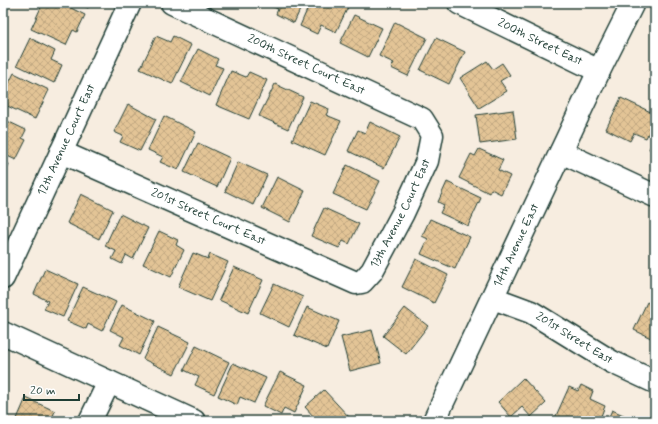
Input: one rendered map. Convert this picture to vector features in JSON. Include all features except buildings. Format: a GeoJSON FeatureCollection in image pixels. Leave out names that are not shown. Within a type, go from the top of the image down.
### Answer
{"type":"FeatureCollection","features":[{"type":"Feature","properties":{"kind":"street","name":"12th Avenue Court East"},"geometry":{"type":"LineString","coordinates":[[3,278],[130,3]]}},
{"type":"Feature","properties":{"kind":"street","name":"200th Street Court East"},"geometry":{"type":"LineString","coordinates":[[172,3],[422,119],[432,134]]}},
{"type":"Feature","properties":{"kind":"street","name":"200th Street East"},"geometry":{"type":"LineString","coordinates":[[460,3],[599,71]]}},
{"type":"Feature","properties":{"kind":"street","name":"14th Avenue East"},"geometry":{"type":"LineString","coordinates":[[434,421],[599,71],[633,3]]}},
{"type":"Feature","properties":{"kind":"street","name":"13th Avenue Court East"},"geometry":{"type":"LineString","coordinates":[[356,283],[362,282],[372,271],[403,213],[427,161],[432,134]]}},
{"type":"Feature","properties":{"kind":"street","name":"201st Street Court East"},"geometry":{"type":"LineString","coordinates":[[61,152],[356,283]]}},
{"type":"Feature","properties":{"kind":"street"},"geometry":{"type":"LineString","coordinates":[[561,152],[655,196]]}},
{"type":"Feature","properties":{"kind":"street","name":"201st Street East"},"geometry":{"type":"LineString","coordinates":[[493,298],[531,312],[612,362],[655,382]]}},
{"type":"Feature","properties":{"kind":"street"},"geometry":{"type":"LineString","coordinates":[[3,333],[194,421]]}},
{"type":"Feature","properties":{"kind":"street"},"geometry":{"type":"LineString","coordinates":[[90,421],[109,382]]}}]}
